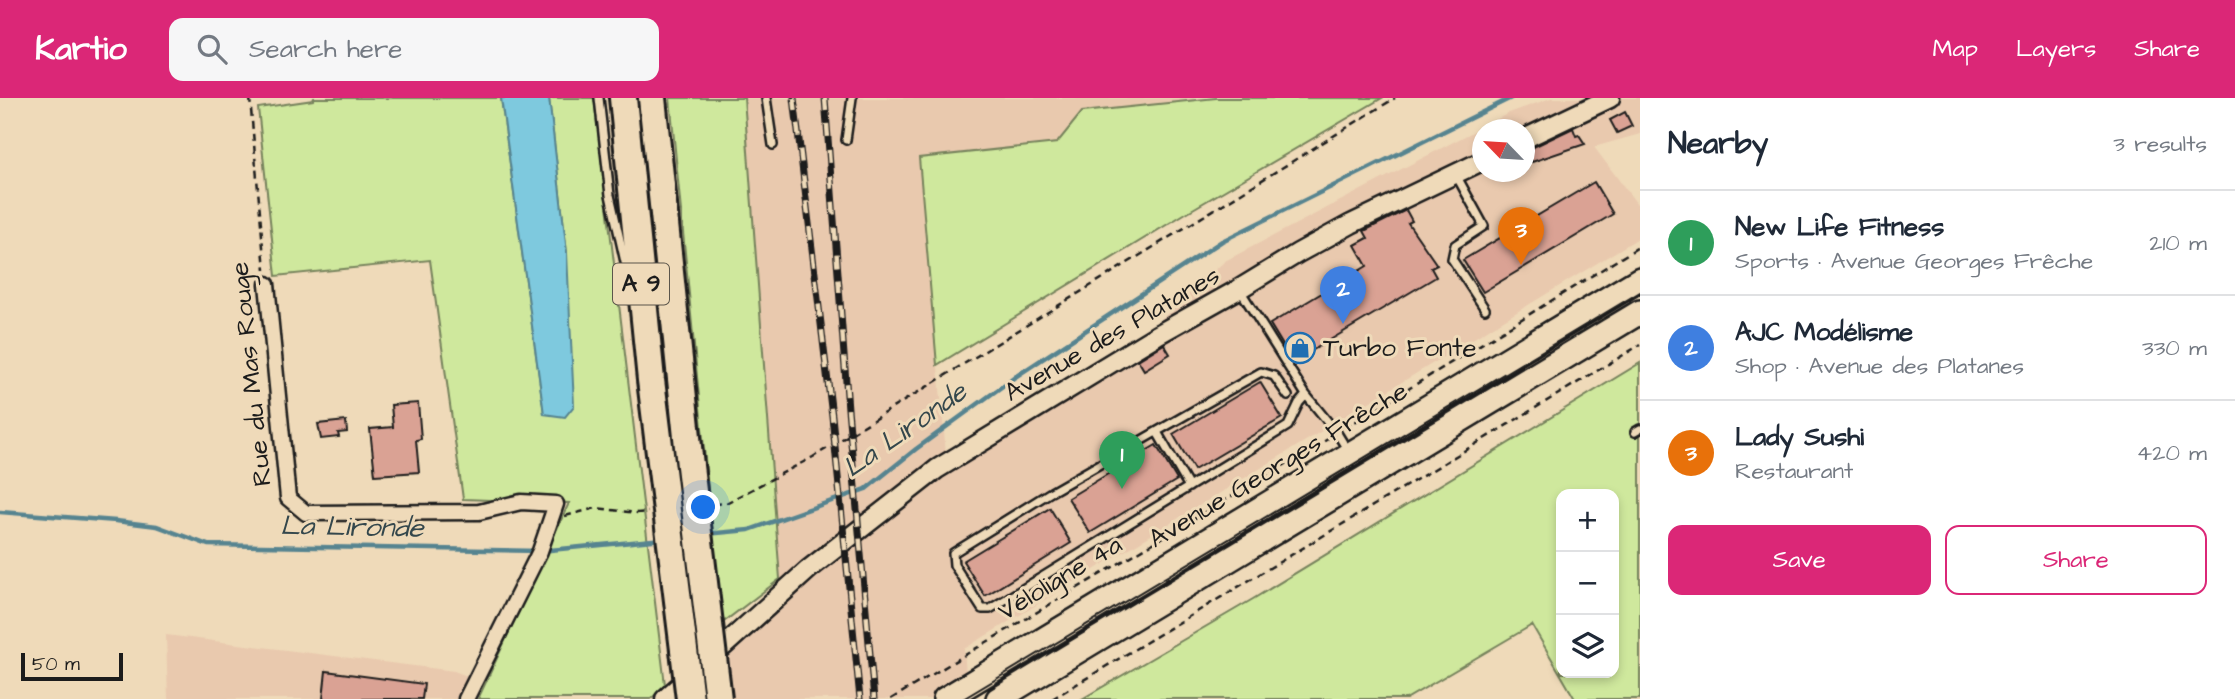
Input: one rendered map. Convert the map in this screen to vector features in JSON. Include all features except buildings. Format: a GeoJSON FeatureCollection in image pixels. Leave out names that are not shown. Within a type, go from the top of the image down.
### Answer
{"type":"FeatureCollection","features":[{"type":"Feature","properties":{"kind":"highway","name":"A 9"},"geometry":{"type":"LineString","coordinates":[[623,98],[651,380],[690,699]]}},
{"type":"Feature","properties":{"kind":"highway","name":"A 9"},"geometry":{"type":"LineString","coordinates":[[652,98],[690,466],[719,699]]}},
{"type":"Feature","properties":{"kind":"main road","name":"Avenue Georges Frêche"},"geometry":{"type":"LineString","coordinates":[[945,699],[1640,279]]}},
{"type":"Feature","properties":{"kind":"main road","name":"Avenue Georges Frêche"},"geometry":{"type":"LineString","coordinates":[[998,699],[1640,312]]}},
{"type":"Feature","properties":{"kind":"street"},"geometry":{"type":"LineString","coordinates":[[1535,134],[1610,98]]}},
{"type":"Feature","properties":{"kind":"street","name":"Avenue des Platanes"},"geometry":{"type":"LineString","coordinates":[[665,699],[809,569],[936,469],[1157,335],[1351,224],[1472,165]]}},
{"type":"Feature","properties":{"kind":"street","name":"Rue du Mas Rouge"},"geometry":{"type":"LineString","coordinates":[[267,284],[288,498],[306,513],[479,512],[521,502],[556,504],[552,519]]}},
{"type":"Feature","properties":{"kind":"street"},"geometry":{"type":"LineString","coordinates":[[466,699],[540,551],[552,519]]}},
{"type":"Feature","properties":{"kind":"lane"},"geometry":{"type":"LineString","coordinates":[[599,98],[610,195],[631,288]]}},
{"type":"Feature","properties":{"kind":"lane"},"geometry":{"type":"LineString","coordinates":[[766,98],[774,145]]}},
{"type":"Feature","properties":{"kind":"lane"},"geometry":{"type":"LineString","coordinates":[[846,140],[852,98]]}},
{"type":"Feature","properties":{"kind":"lane"},"geometry":{"type":"LineString","coordinates":[[1456,174],[1484,226],[1455,245],[1452,258],[1485,309]]}},
{"type":"Feature","properties":{"kind":"lane"},"geometry":{"type":"LineString","coordinates":[[1239,289],[1306,395],[1337,433],[1349,454]]}},
{"type":"Feature","properties":{"kind":"lane"},"geometry":{"type":"LineString","coordinates":[[634,301],[651,380]]}},
{"type":"Feature","properties":{"kind":"lane"},"geometry":{"type":"LineString","coordinates":[[1288,396],[1274,376],[1261,372],[1051,492],[953,553],[954,565],[982,609],[990,609],[1288,426],[1306,395]]}},
{"type":"Feature","properties":{"kind":"lane"},"geometry":{"type":"LineString","coordinates":[[1157,432],[1189,487]]}},
{"type":"Feature","properties":{"kind":"path","name":"Rue du Mas Rouge"},"geometry":{"type":"LineString","coordinates":[[250,98],[267,284]]}},
{"type":"Feature","properties":{"kind":"path"},"geometry":{"type":"LineString","coordinates":[[713,505],[726,503],[813,457],[1395,98]]}},
{"type":"Feature","properties":{"kind":"path","name":"Véloligne 4a"},"geometry":{"type":"LineString","coordinates":[[891,699],[1337,433],[1640,246]]}},
{"type":"Feature","properties":{"kind":"path"},"geometry":{"type":"LineString","coordinates":[[1052,699],[1640,345]]}},
{"type":"Feature","properties":{"kind":"path"},"geometry":{"type":"LineString","coordinates":[[552,519],[596,508],[650,512]]}},
{"type":"Feature","properties":{"kind":"shaded area"},"geometry":{"type":"Polygon","coordinates":[[[744,98],[1216,98],[1057,143],[919,158],[947,465],[1160,320],[1225,261],[1472,132],[1472,182],[1535,182],[1535,119],[1497,119],[1551,98],[1640,98],[1640,134],[1594,147],[1640,208],[1640,237],[964,649],[968,699],[680,699],[782,604],[744,98]]]}},
{"type":"Feature","properties":{"kind":"shaded area"},"geometry":{"type":"Polygon","coordinates":[[[166,635],[454,671],[467,676],[456,699],[168,699],[166,635]]]}},
{"type":"Feature","properties":{"kind":"green space"},"geometry":{"type":"Polygon","coordinates":[[[314,98],[501,98],[544,413],[567,253],[549,98],[594,98],[665,685],[651,699],[478,699],[569,503],[463,499],[430,260],[276,276],[258,108],[314,98]]]}},
{"type":"Feature","properties":{"kind":"green space"},"geometry":{"type":"Polygon","coordinates":[[[670,98],[744,98],[780,579],[721,624],[670,98]]]}},
{"type":"Feature","properties":{"kind":"green space"},"geometry":{"type":"Polygon","coordinates":[[[1216,98],[1382,98],[1186,213],[937,365],[919,158],[1057,143],[1082,112],[1216,98]]]}},
{"type":"Feature","properties":{"kind":"green space"},"geometry":{"type":"Polygon","coordinates":[[[1640,363],[1640,699],[1575,699],[1563,678],[1619,678],[1619,489],[1556,489],[1556,666],[1532,625],[1406,699],[1082,699],[1253,599],[1640,363]]]}},
{"type":"Feature","properties":{"kind":"water"},"geometry":{"type":"Polygon","coordinates":[[[501,98],[549,98],[567,253],[574,406],[565,417],[544,414],[501,98]]]}},
{"type":"Feature","properties":{"kind":"waterway","name":"La Lironde"},"geometry":{"type":"LineString","coordinates":[[706,534],[749,530],[866,489],[1015,377],[1222,241],[1511,98]]}},
{"type":"Feature","properties":{"kind":"waterway","name":"La Lironde"},"geometry":{"type":"LineString","coordinates":[[0,512],[157,526],[208,545],[540,551],[663,539]]}},
{"type":"Feature","properties":{"kind":"tram line"},"geometry":{"type":"LineString","coordinates":[[963,699],[1640,292]]}},
{"type":"Feature","properties":{"kind":"railway"},"geometry":{"type":"LineString","coordinates":[[794,98],[832,416],[860,699]]}},
{"type":"Feature","properties":{"kind":"railway"},"geometry":{"type":"LineString","coordinates":[[825,98],[848,409],[874,699]]}},
{"type":"Feature","properties":{"kind":"place","name":"Lady Sushi"},"geometry":{"type":"Point","coordinates":[1521,265]}},
{"type":"Feature","properties":{"kind":"place","name":"AJC Modélisme"},"geometry":{"type":"Point","coordinates":[1343,324]}},
{"type":"Feature","properties":{"kind":"place","name":"Turbo Fonte"},"geometry":{"type":"Point","coordinates":[1300,348]}},
{"type":"Feature","properties":{"kind":"place","name":"New Life Fitness"},"geometry":{"type":"Point","coordinates":[1122,489]}}]}
